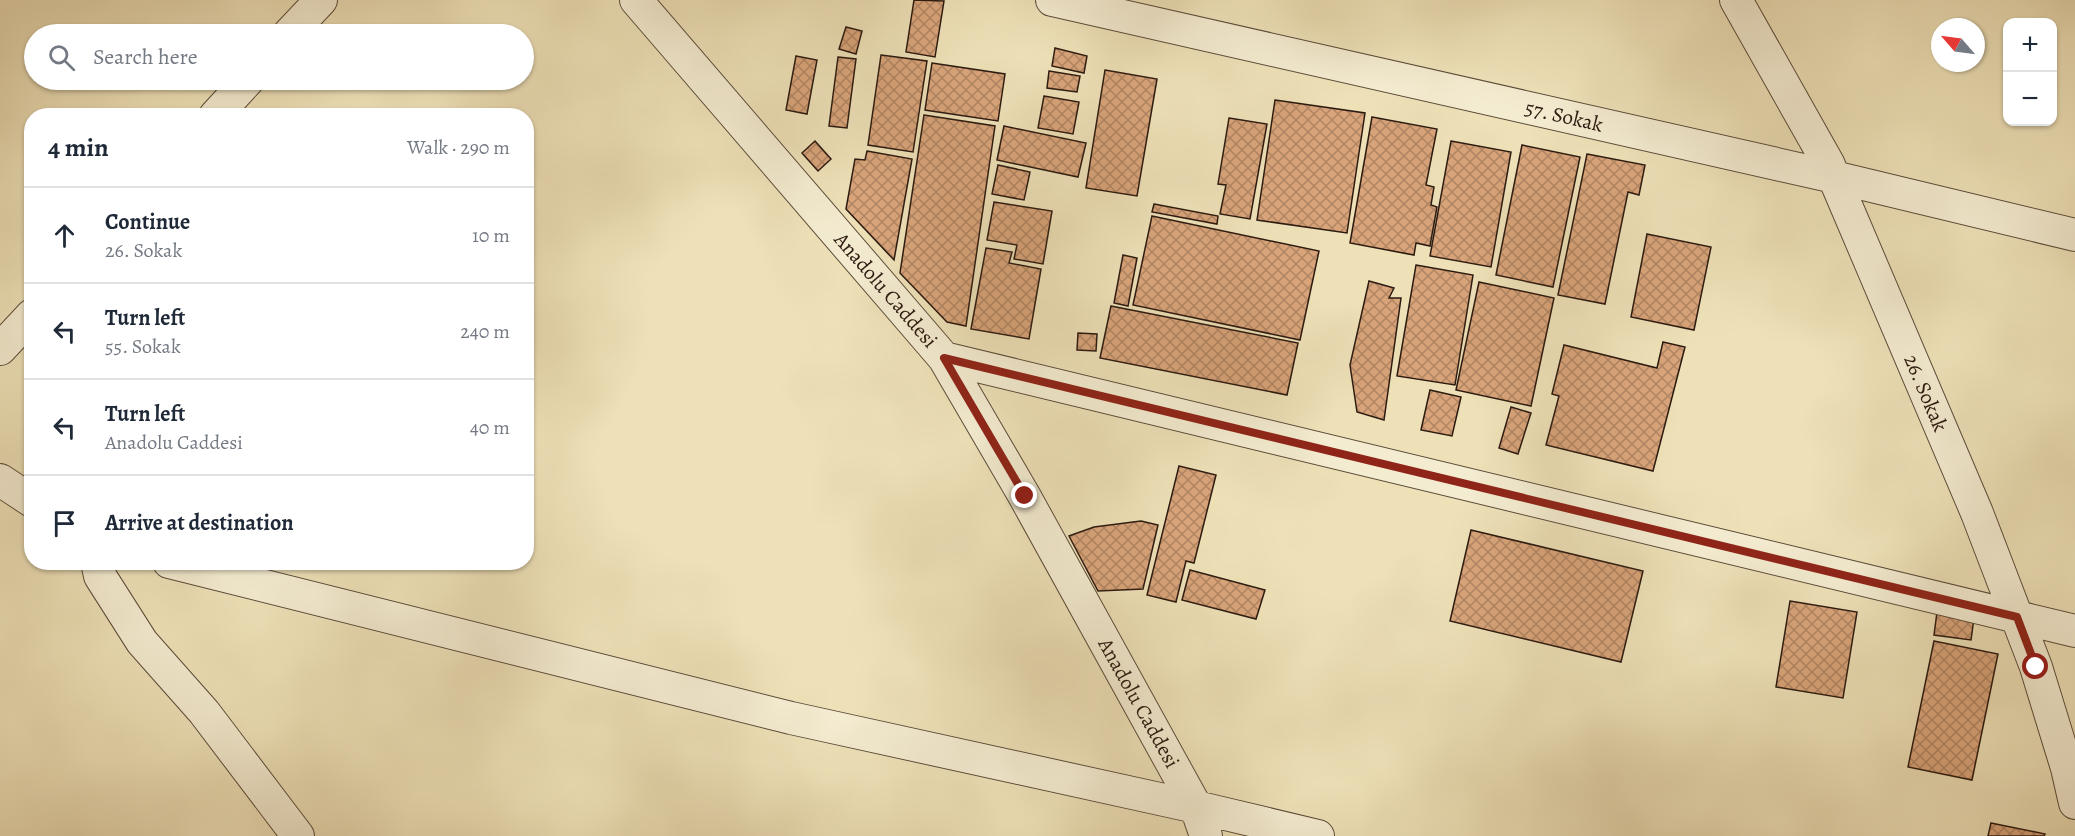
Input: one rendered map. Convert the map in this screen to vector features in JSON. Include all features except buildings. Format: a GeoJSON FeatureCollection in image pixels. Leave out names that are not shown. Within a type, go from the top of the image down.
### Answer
{"type":"FeatureCollection","features":[{"type":"Feature","properties":{"kind":"street"},"geometry":{"type":"LineString","coordinates":[[298,24],[321,0]]}},
{"type":"Feature","properties":{"kind":"street","name":"Anadolu Caddesi"},"geometry":{"type":"LineString","coordinates":[[636,0],[944,358],[1025,496],[1196,807],[1206,836]]}},
{"type":"Feature","properties":{"kind":"street","name":"57. Sokak"},"geometry":{"type":"LineString","coordinates":[[1052,0],[1834,177],[2075,235]]}},
{"type":"Feature","properties":{"kind":"street","name":"26. Sokak"},"geometry":{"type":"LineString","coordinates":[[1736,0],[1828,163],[1977,513],[2039,679],[2067,768],[2075,803]]}},
{"type":"Feature","properties":{"kind":"street"},"geometry":{"type":"LineString","coordinates":[[222,108],[239,90]]}},
{"type":"Feature","properties":{"kind":"street"},"geometry":{"type":"LineString","coordinates":[[0,350],[24,324]]}},
{"type":"Feature","properties":{"kind":"street"},"geometry":{"type":"LineString","coordinates":[[944,358],[2075,631]]}},
{"type":"Feature","properties":{"kind":"street"},"geometry":{"type":"LineString","coordinates":[[0,480],[24,496]]}},
{"type":"Feature","properties":{"kind":"street"},"geometry":{"type":"LineString","coordinates":[[99,570],[100,576],[142,642],[204,712],[298,836]]}},
{"type":"Feature","properties":{"kind":"street"},"geometry":{"type":"LineString","coordinates":[[201,570],[779,715],[1318,836]]}},
{"type":"Feature","properties":{"kind":"route"},"geometry":{"type":"LineString","coordinates":[[1025,496],[944,358],[2017,617],[2036,667]]}}]}
